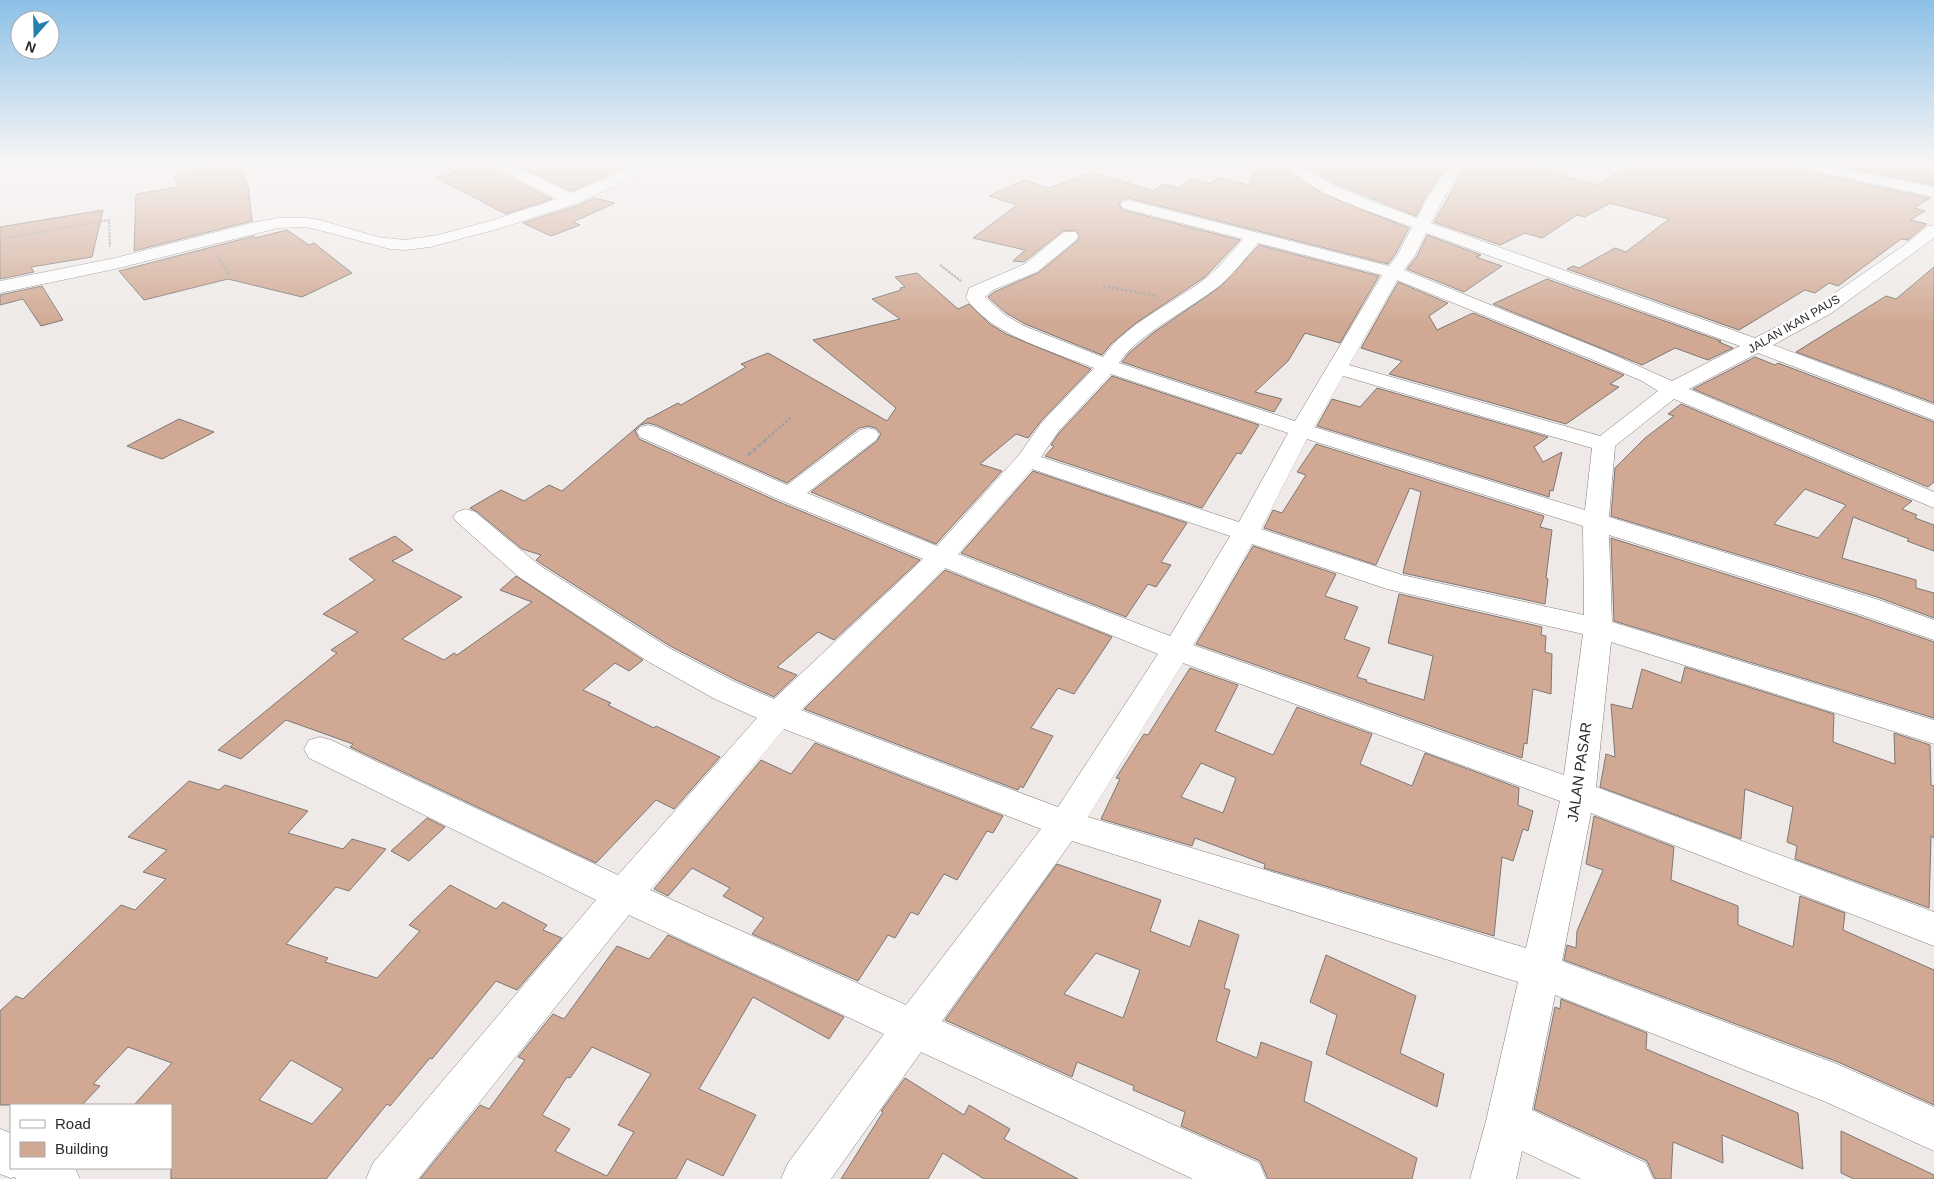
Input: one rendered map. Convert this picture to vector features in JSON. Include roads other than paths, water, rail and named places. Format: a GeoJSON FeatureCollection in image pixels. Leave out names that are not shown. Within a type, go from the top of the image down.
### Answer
{"type":"FeatureCollection","features":[{"type":"Feature","properties":{"kind":"street"},"geometry":{"type":"LineString","coordinates":[[0,287],[111,265],[230,235],[291,222],[312,223],[385,244],[404,245],[429,242],[524,217]]}},
{"type":"Feature","properties":{"kind":"street"},"geometry":{"type":"LineString","coordinates":[[1176,217],[1393,272],[1606,358],[1649,377],[1672,390],[1934,501]]}},
{"type":"Feature","properties":{"kind":"street"},"geometry":{"type":"LineString","coordinates":[[1400,217],[1760,345],[1934,413]]}},
{"type":"Feature","properties":{"kind":"street"},"geometry":{"type":"LineString","coordinates":[[804,1179],[913,1028],[1065,824],[1176,650],[1246,532],[1301,430],[1393,272],[1406,255],[1426,217]]}},
{"type":"Feature","properties":{"kind":"street","name":"JALAN IKAN PAUS"},"geometry":{"type":"LineString","coordinates":[[1672,390],[1823,310],[1909,250],[1934,230]]}},
{"type":"Feature","properties":{"kind":"street"},"geometry":{"type":"LineString","coordinates":[[1070,236],[1031,268],[986,286],[976,292],[975,298],[998,319],[1011,326],[1107,366],[1301,430],[1866,606],[1934,630]]}},
{"type":"Feature","properties":{"kind":"street"},"geometry":{"type":"LineString","coordinates":[[389,1179],[623,895],[778,714],[941,558],[1027,460],[1050,427],[1107,366],[1117,351],[1224,272],[1254,237]]}},
{"type":"Feature","properties":{"kind":"street"},"geometry":{"type":"LineString","coordinates":[[1337,368],[1604,444],[1672,390]]}},
{"type":"Feature","properties":{"kind":"street"},"geometry":{"type":"LineString","coordinates":[[648,432],[789,495],[941,558],[1176,650],[1578,794],[1934,929]]}},
{"type":"Feature","properties":{"kind":"street"},"geometry":{"type":"LineString","coordinates":[[789,495],[868,435]]}},
{"type":"Feature","properties":{"kind":"street","name":"JALAN PASAR"},"geometry":{"type":"LineString","coordinates":[[1493,1179],[1541,971],[1578,794],[1598,628],[1596,522],[1604,444]]}},
{"type":"Feature","properties":{"kind":"street"},"geometry":{"type":"LineString","coordinates":[[1027,460],[1397,583],[1598,628],[1934,732]]}},
{"type":"Feature","properties":{"kind":"street"},"geometry":{"type":"LineString","coordinates":[[466,517],[529,571],[659,655],[724,690],[778,714],[1065,824],[1541,971],[1837,1085],[1934,1129]]}},
{"type":"Feature","properties":{"kind":"street"},"geometry":{"type":"LineString","coordinates":[[320,749],[623,895],[1243,1179]]}},
{"type":"Feature","properties":{"kind":"street"},"geometry":{"type":"LineString","coordinates":[[1508,1120],[1630,1179]]}},
{"type":"Feature","properties":{"kind":"street"},"geometry":{"type":"LineString","coordinates":[[36,1169],[57,1179]]}}]}
